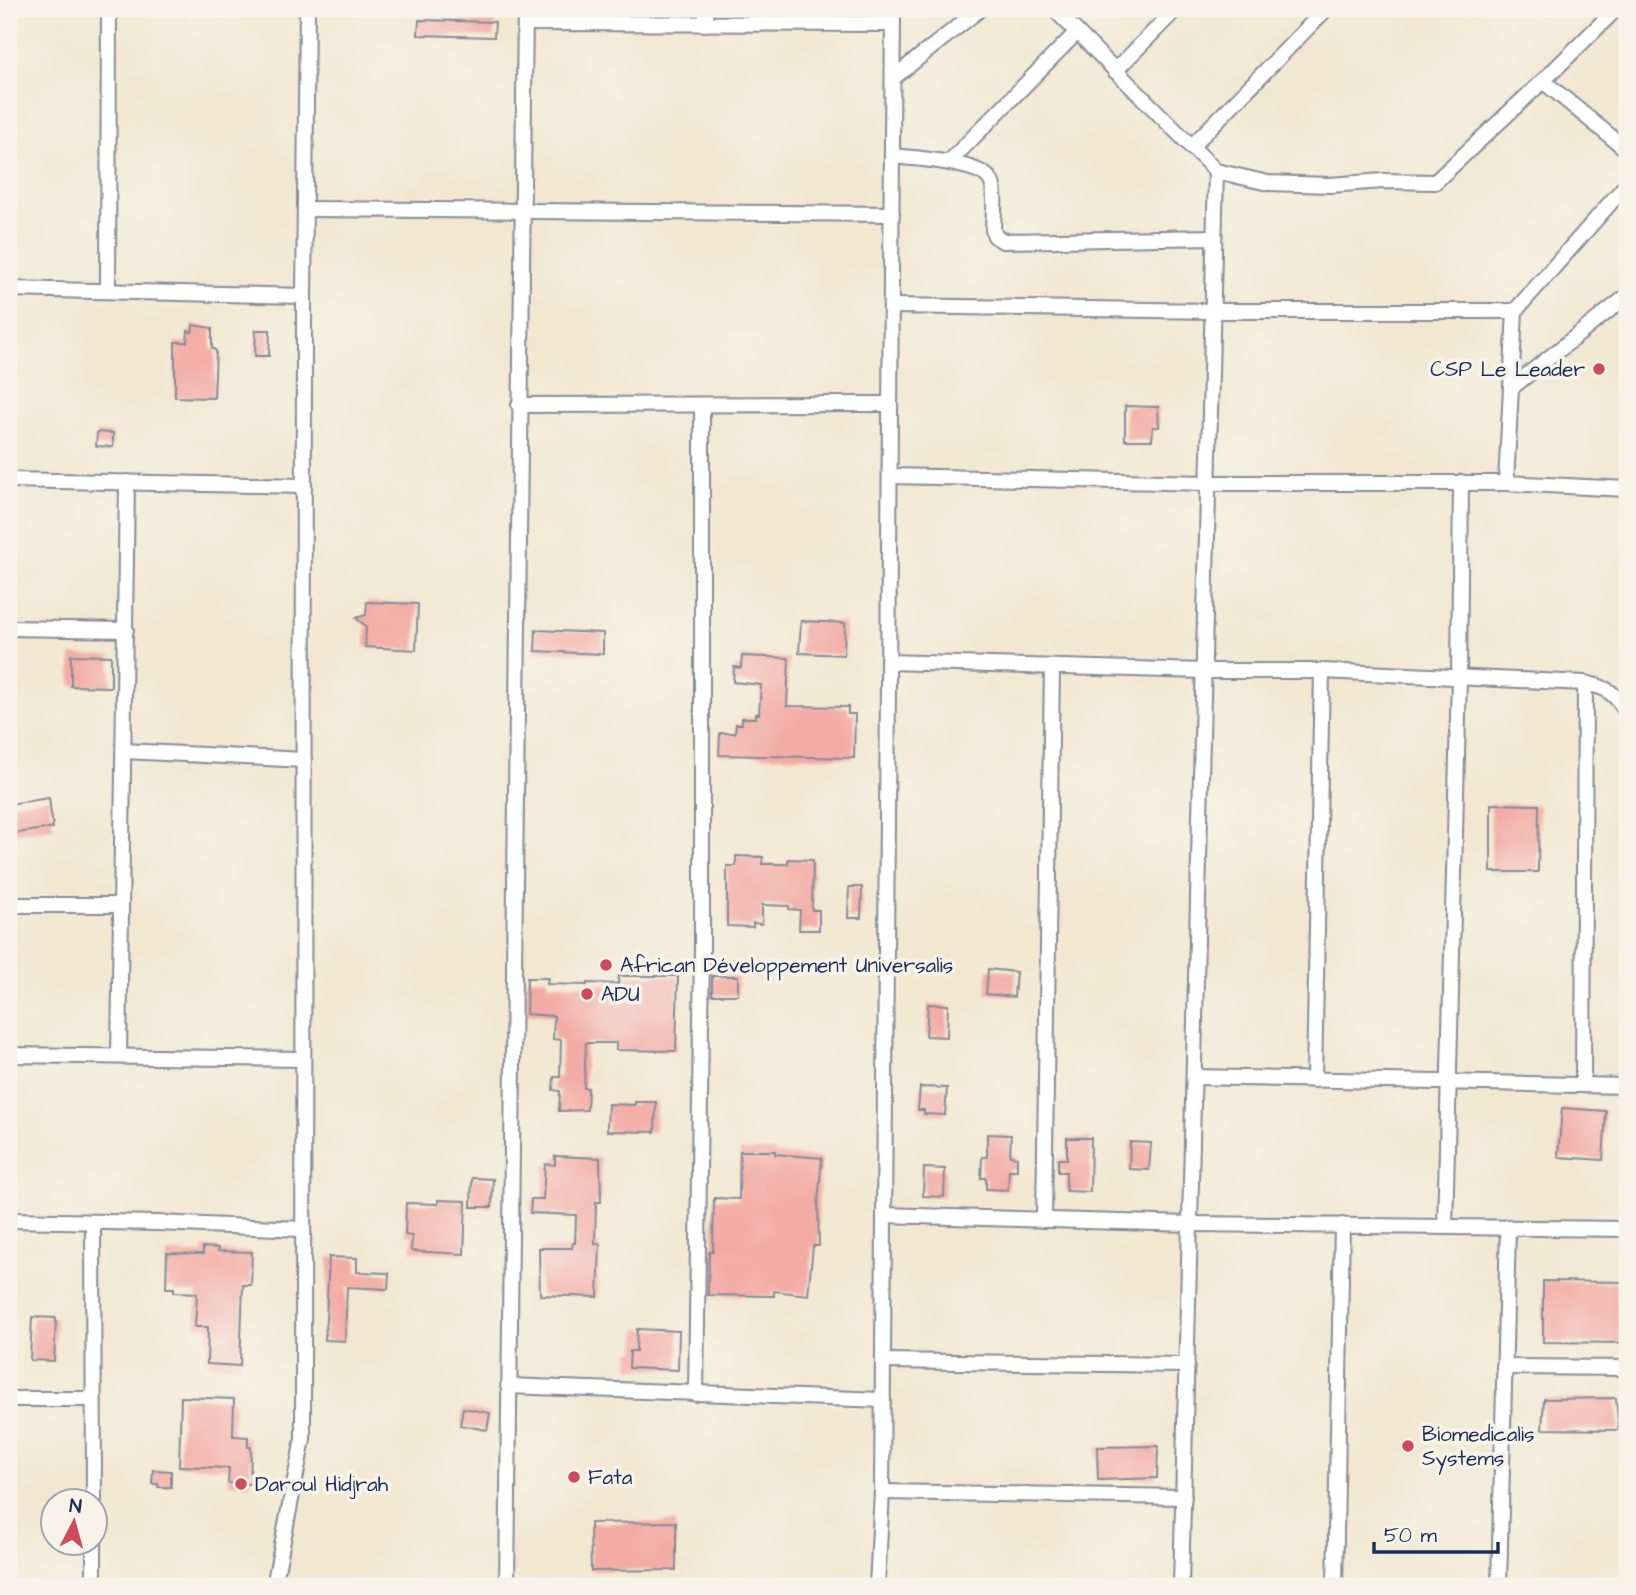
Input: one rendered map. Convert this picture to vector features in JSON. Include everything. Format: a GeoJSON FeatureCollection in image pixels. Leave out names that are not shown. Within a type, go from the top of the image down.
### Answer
{"type":"FeatureCollection","features":[{"type":"Feature","properties":{"kind":"street"},"geometry":{"type":"LineString","coordinates":[[108,291],[109,9]]}},
{"type":"Feature","properties":{"kind":"street"},"geometry":{"type":"LineString","coordinates":[[274,1586],[303,1439],[303,486],[307,9]]}},
{"type":"Feature","properties":{"kind":"street"},"geometry":{"type":"LineString","coordinates":[[706,9],[706,24]]}},
{"type":"Feature","properties":{"kind":"street"},"geometry":{"type":"LineString","coordinates":[[877,1586],[883,1400],[893,9]]}},
{"type":"Feature","properties":{"kind":"street"},"geometry":{"type":"LineString","coordinates":[[893,78],[980,9]]}},
{"type":"Feature","properties":{"kind":"street"},"geometry":{"type":"LineString","coordinates":[[1054,9],[1216,171],[1268,184],[1330,185],[1383,181],[1435,182],[1616,9]]}},
{"type":"Feature","properties":{"kind":"street"},"geometry":{"type":"LineString","coordinates":[[1115,71],[1176,9]]}},
{"type":"Feature","properties":{"kind":"street"},"geometry":{"type":"LineString","coordinates":[[1191,147],[1326,9]]}},
{"type":"Feature","properties":{"kind":"street"},"geometry":{"type":"LineString","coordinates":[[507,1586],[525,16],[706,24],[893,24]]}},
{"type":"Feature","properties":{"kind":"street"},"geometry":{"type":"LineString","coordinates":[[949,162],[1077,32]]}},
{"type":"Feature","properties":{"kind":"street"},"geometry":{"type":"LineString","coordinates":[[1543,81],[1627,150]]}},
{"type":"Feature","properties":{"kind":"street"},"geometry":{"type":"LineString","coordinates":[[892,156],[949,162],[986,174],[992,184],[993,230],[995,236],[1003,241],[1214,237]]}},
{"type":"Feature","properties":{"kind":"street"},"geometry":{"type":"LineString","coordinates":[[1181,1586],[1216,171]]}},
{"type":"Feature","properties":{"kind":"street"},"geometry":{"type":"LineString","coordinates":[[1506,483],[1515,311],[1627,184]]}},
{"type":"Feature","properties":{"kind":"street"},"geometry":{"type":"LineString","coordinates":[[305,209],[892,214]]}},
{"type":"Feature","properties":{"kind":"street"},"geometry":{"type":"LineString","coordinates":[[9,289],[304,296]]}},
{"type":"Feature","properties":{"kind":"street"},"geometry":{"type":"LineString","coordinates":[[1511,388],[1627,296]]}},
{"type":"Feature","properties":{"kind":"street"},"geometry":{"type":"LineString","coordinates":[[891,306],[1212,311],[1515,311]]}},
{"type":"Feature","properties":{"kind":"street"},"geometry":{"type":"LineString","coordinates":[[519,405],[890,404]]}},
{"type":"Feature","properties":{"kind":"street"},"geometry":{"type":"LineString","coordinates":[[696,1394],[702,949],[702,405]]}},
{"type":"Feature","properties":{"kind":"street"},"geometry":{"type":"LineString","coordinates":[[890,476],[1208,483],[1461,482],[1625,487]]}},
{"type":"Feature","properties":{"kind":"street"},"geometry":{"type":"LineString","coordinates":[[9,480],[303,486]]}},
{"type":"Feature","properties":{"kind":"street"},"geometry":{"type":"LineString","coordinates":[[119,1056],[127,482]]}},
{"type":"Feature","properties":{"kind":"street"},"geometry":{"type":"LineString","coordinates":[[1445,1227],[1459,677],[1461,482]]}},
{"type":"Feature","properties":{"kind":"street"},"geometry":{"type":"LineString","coordinates":[[9,628],[125,630]]}},
{"type":"Feature","properties":{"kind":"street"},"geometry":{"type":"LineString","coordinates":[[888,662],[1204,671],[1322,671],[1585,683],[1603,687],[1615,694],[1627,712]]}},
{"type":"Feature","properties":{"kind":"street"},"geometry":{"type":"LineString","coordinates":[[1044,1220],[1052,667]]}},
{"type":"Feature","properties":{"kind":"street"},"geometry":{"type":"LineString","coordinates":[[1314,1080],[1322,671]]}},
{"type":"Feature","properties":{"kind":"street"},"geometry":{"type":"LineString","coordinates":[[1583,1085],[1585,683]]}},
{"type":"Feature","properties":{"kind":"street"},"geometry":{"type":"LineString","coordinates":[[124,751],[304,760]]}},
{"type":"Feature","properties":{"kind":"street"},"geometry":{"type":"LineString","coordinates":[[9,905],[121,905]]}},
{"type":"Feature","properties":{"kind":"street"},"geometry":{"type":"LineString","coordinates":[[9,1055],[303,1059]]}},
{"type":"Feature","properties":{"kind":"street"},"geometry":{"type":"LineString","coordinates":[[1194,1077],[1627,1086]]}},
{"type":"Feature","properties":{"kind":"street"},"geometry":{"type":"LineString","coordinates":[[884,1215],[1190,1224],[1627,1228]]}},
{"type":"Feature","properties":{"kind":"street"},"geometry":{"type":"LineString","coordinates":[[9,1220],[303,1229]]}},
{"type":"Feature","properties":{"kind":"street"},"geometry":{"type":"LineString","coordinates":[[93,1222],[94,1486]]}},
{"type":"Feature","properties":{"kind":"street"},"geometry":{"type":"LineString","coordinates":[[1335,1586],[1342,1225]]}},
{"type":"Feature","properties":{"kind":"street"},"geometry":{"type":"LineString","coordinates":[[1499,1586],[1508,1227]]}},
{"type":"Feature","properties":{"kind":"street"},"geometry":{"type":"LineString","coordinates":[[883,1361],[1187,1365]]}},
{"type":"Feature","properties":{"kind":"street"},"geometry":{"type":"LineString","coordinates":[[1504,1367],[1627,1367]]}},
{"type":"Feature","properties":{"kind":"street"},"geometry":{"type":"LineString","coordinates":[[508,1386],[883,1400]]}},
{"type":"Feature","properties":{"kind":"street"},"geometry":{"type":"LineString","coordinates":[[9,1399],[93,1399]]}},
{"type":"Feature","properties":{"kind":"street"},"geometry":{"type":"LineString","coordinates":[[882,1492],[1184,1497]]}},
{"type":"Feature","properties":{"kind":"street"},"geometry":{"type":"LineString","coordinates":[[94,1556],[94,1586]]}},
{"type":"Feature","properties":{"kind":"building"},"geometry":{"type":"Polygon","coordinates":[[[419,20],[495,22],[494,37],[418,35],[419,20]]]}},
{"type":"Feature","properties":{"kind":"building"},"geometry":{"type":"Polygon","coordinates":[[[193,325],[212,328],[212,348],[216,351],[214,398],[175,397],[175,342],[187,342],[188,331],[192,332],[193,325]]]}},
{"type":"Feature","properties":{"kind":"building"},"geometry":{"type":"Polygon","coordinates":[[[256,330],[270,330],[269,356],[255,356],[256,330]]]}},
{"type":"Feature","properties":{"kind":"building"},"geometry":{"type":"Polygon","coordinates":[[[1125,406],[1158,407],[1159,427],[1153,427],[1152,440],[1125,440],[1125,406]]]}},
{"type":"Feature","properties":{"kind":"building"},"geometry":{"type":"Polygon","coordinates":[[[97,432],[113,433],[113,447],[96,446],[97,432]]]}},
{"type":"Feature","properties":{"kind":"building"},"geometry":{"type":"Polygon","coordinates":[[[367,602],[418,604],[416,650],[365,647],[366,626],[356,618],[366,615],[367,602]]]}},
{"type":"Feature","properties":{"kind":"building"},"geometry":{"type":"Polygon","coordinates":[[[801,621],[845,623],[844,655],[799,653],[801,621]]]}},
{"type":"Feature","properties":{"kind":"building"},"geometry":{"type":"Polygon","coordinates":[[[536,630],[603,633],[603,654],[535,651],[536,630]]]}},
{"type":"Feature","properties":{"kind":"building"},"geometry":{"type":"Polygon","coordinates":[[[71,655],[111,656],[111,687],[71,686],[71,655]]]}},
{"type":"Feature","properties":{"kind":"building"},"geometry":{"type":"Polygon","coordinates":[[[742,656],[789,658],[787,706],[848,707],[848,714],[855,714],[854,758],[719,755],[720,733],[735,733],[736,724],[742,724],[742,718],[756,718],[756,714],[759,714],[761,685],[733,682],[734,667],[741,668],[742,656]]]}},
{"type":"Feature","properties":{"kind":"building"},"geometry":{"type":"Polygon","coordinates":[[[49,798],[53,828],[9,834],[9,804],[49,798]]]}},
{"type":"Feature","properties":{"kind":"building"},"geometry":{"type":"Polygon","coordinates":[[[1491,804],[1539,805],[1538,872],[1491,872],[1491,804]]]}},
{"type":"Feature","properties":{"kind":"building"},"geometry":{"type":"Polygon","coordinates":[[[736,856],[763,857],[762,864],[788,864],[788,859],[813,860],[812,910],[819,910],[819,930],[799,930],[800,910],[789,909],[789,906],[762,905],[762,924],[753,923],[753,927],[727,926],[727,866],[736,866],[736,856]]]}},
{"type":"Feature","properties":{"kind":"building"},"geometry":{"type":"Polygon","coordinates":[[[849,887],[862,887],[861,918],[848,918],[849,887]]]}},
{"type":"Feature","properties":{"kind":"building"},"geometry":{"type":"Polygon","coordinates":[[[988,969],[1016,972],[1014,997],[986,994],[988,969]]]}},
{"type":"Feature","properties":{"kind":"building"},"geometry":{"type":"Polygon","coordinates":[[[619,976],[678,976],[676,1051],[616,1050],[616,1043],[586,1043],[584,1088],[588,1088],[587,1110],[559,1111],[560,1091],[553,1090],[554,1077],[560,1077],[561,1040],[553,1039],[554,1016],[526,1014],[527,978],[548,978],[547,984],[587,985],[618,984],[619,976]]]}},
{"type":"Feature","properties":{"kind":"building"},"geometry":{"type":"Polygon","coordinates":[[[712,976],[738,976],[738,995],[712,995],[712,976]]]}},
{"type":"Feature","properties":{"kind":"building"},"geometry":{"type":"Polygon","coordinates":[[[928,1004],[948,1005],[947,1037],[926,1036],[928,1004]]]}},
{"type":"Feature","properties":{"kind":"building"},"geometry":{"type":"Polygon","coordinates":[[[920,1087],[947,1088],[945,1115],[924,1114],[924,1110],[918,1110],[920,1087]]]}},
{"type":"Feature","properties":{"kind":"building"},"geometry":{"type":"Polygon","coordinates":[[[635,1102],[656,1102],[655,1132],[607,1131],[608,1104],[635,1105],[635,1102]]]}},
{"type":"Feature","properties":{"kind":"building"},"geometry":{"type":"Polygon","coordinates":[[[1562,1108],[1606,1111],[1603,1160],[1558,1157],[1562,1108]]]}},
{"type":"Feature","properties":{"kind":"building"},"geometry":{"type":"Polygon","coordinates":[[[987,1134],[1011,1135],[1010,1156],[1017,1157],[1017,1170],[1009,1170],[1008,1190],[986,1189],[986,1178],[981,1178],[982,1157],[987,1157],[987,1134]]]}},
{"type":"Feature","properties":{"kind":"building"},"geometry":{"type":"Polygon","coordinates":[[[1067,1138],[1091,1138],[1090,1192],[1066,1191],[1066,1172],[1058,1172],[1058,1159],[1067,1159],[1067,1138]]]}},
{"type":"Feature","properties":{"kind":"building"},"geometry":{"type":"Polygon","coordinates":[[[1130,1142],[1151,1143],[1149,1170],[1129,1169],[1130,1142]]]}},
{"type":"Feature","properties":{"kind":"building"},"geometry":{"type":"Polygon","coordinates":[[[740,1151],[775,1151],[775,1154],[822,1158],[818,1203],[819,1246],[813,1246],[808,1295],[774,1291],[774,1296],[708,1295],[709,1252],[713,1252],[714,1198],[739,1199],[740,1151]]]}},
{"type":"Feature","properties":{"kind":"building"},"geometry":{"type":"Polygon","coordinates":[[[555,1156],[600,1158],[601,1202],[596,1202],[595,1244],[600,1244],[598,1297],[540,1295],[539,1248],[572,1248],[575,1243],[576,1215],[530,1213],[531,1199],[543,1199],[545,1164],[555,1165],[555,1156]]]}},
{"type":"Feature","properties":{"kind":"building"},"geometry":{"type":"Polygon","coordinates":[[[924,1168],[945,1169],[944,1197],[923,1196],[924,1168]]]}},
{"type":"Feature","properties":{"kind":"building"},"geometry":{"type":"Polygon","coordinates":[[[472,1178],[493,1179],[492,1207],[471,1207],[472,1178]]]}},
{"type":"Feature","properties":{"kind":"building"},"geometry":{"type":"Polygon","coordinates":[[[438,1200],[466,1201],[464,1254],[411,1251],[412,1236],[405,1235],[406,1203],[438,1204],[438,1200]]]}},
{"type":"Feature","properties":{"kind":"building"},"geometry":{"type":"Polygon","coordinates":[[[203,1247],[218,1248],[218,1251],[252,1252],[251,1285],[243,1285],[240,1366],[207,1364],[208,1327],[195,1327],[197,1293],[174,1292],[174,1288],[166,1288],[167,1253],[203,1254],[203,1247]]]}},
{"type":"Feature","properties":{"kind":"building"},"geometry":{"type":"Polygon","coordinates":[[[329,1257],[357,1258],[357,1272],[389,1273],[388,1289],[347,1287],[345,1341],[325,1340],[329,1257]]]}},
{"type":"Feature","properties":{"kind":"building"},"geometry":{"type":"Polygon","coordinates":[[[1543,1281],[1627,1282],[1627,1343],[1543,1342],[1543,1281]]]}},
{"type":"Feature","properties":{"kind":"building"},"geometry":{"type":"Polygon","coordinates":[[[32,1317],[56,1318],[54,1361],[30,1360],[32,1317]]]}},
{"type":"Feature","properties":{"kind":"building"},"geometry":{"type":"Polygon","coordinates":[[[637,1329],[679,1331],[678,1370],[629,1368],[630,1351],[636,1351],[637,1329]]]}},
{"type":"Feature","properties":{"kind":"building"},"geometry":{"type":"Polygon","coordinates":[[[181,1397],[234,1399],[233,1436],[248,1437],[248,1447],[251,1447],[250,1484],[228,1483],[229,1468],[179,1466],[181,1397]]]}},
{"type":"Feature","properties":{"kind":"building"},"geometry":{"type":"Polygon","coordinates":[[[1616,1398],[1619,1430],[1542,1429],[1544,1399],[1616,1398]]]}},
{"type":"Feature","properties":{"kind":"building"},"geometry":{"type":"Polygon","coordinates":[[[463,1408],[490,1413],[487,1430],[460,1425],[463,1408]]]}},
{"type":"Feature","properties":{"kind":"building"},"geometry":{"type":"Polygon","coordinates":[[[1158,1446],[1157,1478],[1098,1480],[1097,1447],[1158,1446]]]}},
{"type":"Feature","properties":{"kind":"building"},"geometry":{"type":"Polygon","coordinates":[[[153,1470],[171,1471],[171,1487],[152,1484],[153,1470]]]}},
{"type":"Feature","properties":{"kind":"building"},"geometry":{"type":"Polygon","coordinates":[[[676,1522],[676,1570],[591,1571],[590,1523],[676,1522]]]}},
{"type":"Feature","properties":{"kind":"place","name":"CSP Le Leader"},"geometry":{"type":"Point","coordinates":[1599,369]}},
{"type":"Feature","properties":{"kind":"place","name":"African Développement Universalis"},"geometry":{"type":"Point","coordinates":[606,965]}},
{"type":"Feature","properties":{"kind":"place","name":"ADU"},"geometry":{"type":"Point","coordinates":[587,994]}},
{"type":"Feature","properties":{"kind":"place","name":"Biomedicalis Systems"},"geometry":{"type":"Point","coordinates":[1408,1446]}},
{"type":"Feature","properties":{"kind":"place","name":"Fata"},"geometry":{"type":"Point","coordinates":[574,1477]}},
{"type":"Feature","properties":{"kind":"place","name":"Daroul Hidjrah"},"geometry":{"type":"Point","coordinates":[241,1484]}}]}
